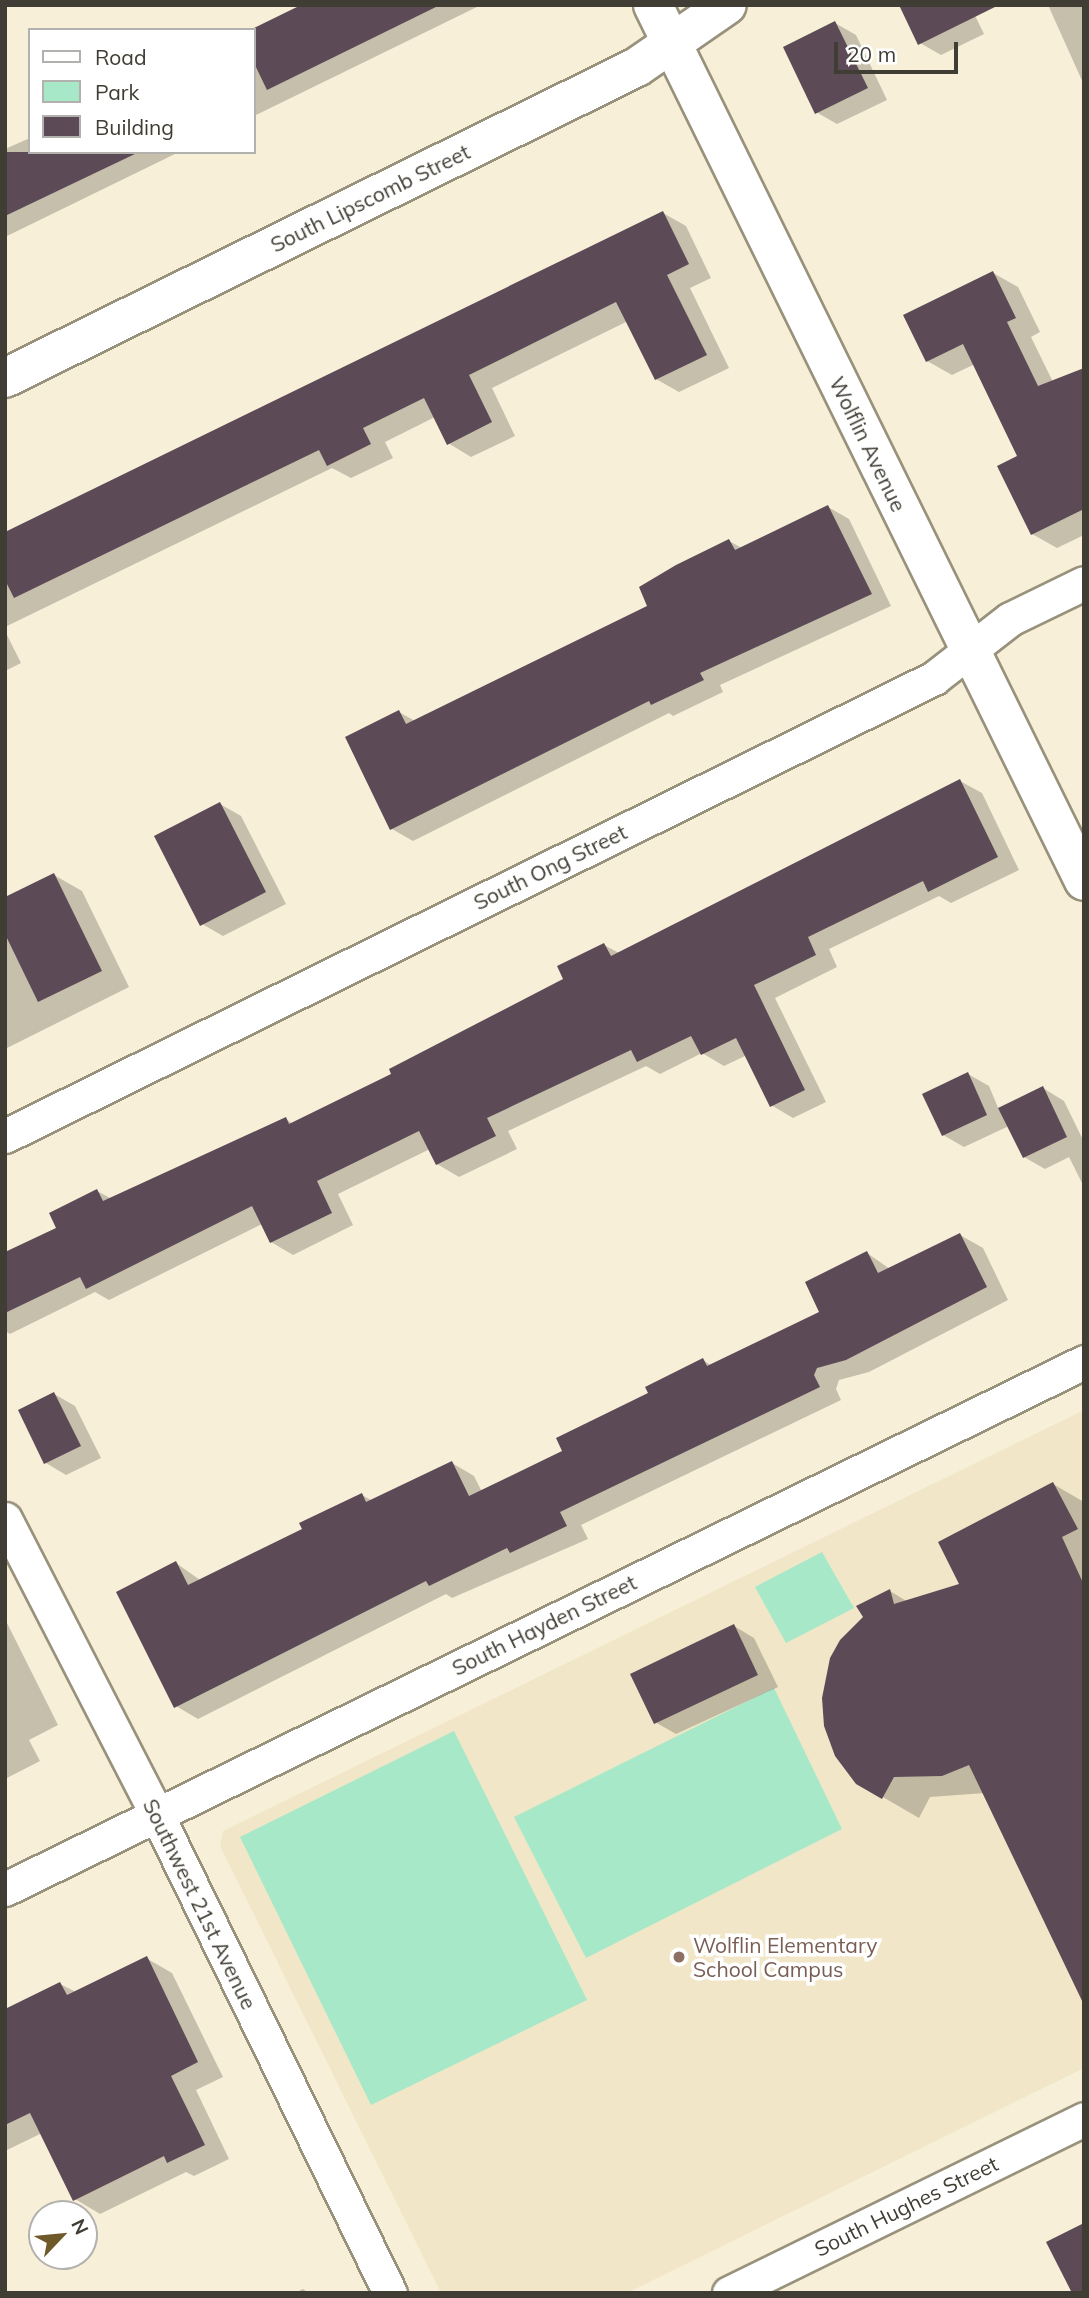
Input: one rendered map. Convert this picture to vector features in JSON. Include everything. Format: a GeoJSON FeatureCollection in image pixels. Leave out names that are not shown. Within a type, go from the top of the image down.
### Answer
{"type":"FeatureCollection","features":[{"type":"Feature","properties":{"kind":"main road","name":"Wolflin Avenue"},"geometry":{"type":"LineString","coordinates":[[653,5],[1084,881]]}},
{"type":"Feature","properties":{"kind":"main road","name":"South Lipscomb Street"},"geometry":{"type":"LineString","coordinates":[[5,378],[636,67],[670,41],[727,5]]}},
{"type":"Feature","properties":{"kind":"street","name":"South Ong Street"},"geometry":{"type":"LineString","coordinates":[[5,1136],[934,678],[1010,619],[1084,583]]}},
{"type":"Feature","properties":{"kind":"street","name":"South Hayden Street"},"geometry":{"type":"LineString","coordinates":[[5,1889],[1084,1362]]}},
{"type":"Feature","properties":{"kind":"street","name":"Southwest 21st Avenue"},"geometry":{"type":"LineString","coordinates":[[5,1519],[156,1813],[390,2293]]}},
{"type":"Feature","properties":{"kind":"street","name":"South Hughes Street"},"geometry":{"type":"LineString","coordinates":[[729,2293],[1084,2119]]}},
{"type":"Feature","properties":{"kind":"shaded area","name":"Wolflin Elementary School Campus"},"geometry":{"type":"Polygon","coordinates":[[[1084,1410],[1084,2068],[627,2293],[441,2293],[220,1846],[223,1831],[1084,1410]]]}},
{"type":"Feature","properties":{"kind":"green space"},"geometry":{"type":"Polygon","coordinates":[[[822,1552],[854,1608],[786,1643],[755,1587],[822,1552]]]}},
{"type":"Feature","properties":{"kind":"green space"},"geometry":{"type":"Polygon","coordinates":[[[774,1688],[842,1829],[586,1958],[514,1817],[774,1688]]]}},
{"type":"Feature","properties":{"kind":"green space"},"geometry":{"type":"Polygon","coordinates":[[[454,1731],[587,2000],[371,2105],[240,1837],[454,1731]]]}},
{"type":"Feature","properties":{"kind":"building"},"geometry":{"type":"Polygon","coordinates":[[[301,5],[440,5],[267,90],[256,67],[254,28],[301,5]]]}},
{"type":"Feature","properties":{"kind":"building"},"geometry":{"type":"Polygon","coordinates":[[[899,5],[999,5],[918,45],[899,5]]]}},
{"type":"Feature","properties":{"kind":"building"},"geometry":{"type":"Polygon","coordinates":[[[835,21],[868,88],[815,114],[783,47],[835,21]]]}},
{"type":"Feature","properties":{"kind":"building"},"geometry":{"type":"Polygon","coordinates":[[[5,152],[135,154],[5,216],[5,152]]]}},
{"type":"Feature","properties":{"kind":"building"},"geometry":{"type":"Polygon","coordinates":[[[663,211],[689,264],[667,275],[707,355],[655,380],[616,302],[469,375],[492,422],[447,445],[424,398],[363,428],[371,444],[327,466],[319,450],[14,598],[5,580],[5,532],[663,211]]]}},
{"type":"Feature","properties":{"kind":"building"},"geometry":{"type":"Polygon","coordinates":[[[993,271],[1016,318],[1007,322],[1038,386],[1084,368],[1084,509],[1031,535],[997,466],[1017,456],[963,344],[926,362],[903,315],[993,271]]]}},
{"type":"Feature","properties":{"kind":"building"},"geometry":{"type":"Polygon","coordinates":[[[828,505],[872,594],[700,673],[704,680],[651,705],[649,701],[390,830],[345,737],[399,710],[406,724],[647,606],[639,587],[676,565],[729,539],[735,550],[828,505]]]}},
{"type":"Feature","properties":{"kind":"building"},"geometry":{"type":"Polygon","coordinates":[[[960,779],[998,857],[928,892],[923,881],[808,937],[816,955],[754,985],[805,1090],[770,1107],[736,1038],[701,1055],[691,1036],[637,1062],[631,1050],[487,1118],[496,1136],[436,1165],[419,1131],[317,1181],[332,1213],[270,1243],[252,1206],[86,1289],[80,1277],[5,1313],[5,1252],[56,1228],[49,1213],[97,1189],[103,1201],[286,1117],[289,1124],[391,1074],[389,1069],[563,979],[557,966],[604,943],[611,956],[960,779]]]}},
{"type":"Feature","properties":{"kind":"building"},"geometry":{"type":"Polygon","coordinates":[[[220,802],[266,892],[200,926],[154,836],[220,802]]]}},
{"type":"Feature","properties":{"kind":"building"},"geometry":{"type":"Polygon","coordinates":[[[54,873],[102,971],[38,1002],[5,934],[5,897],[54,873]]]}},
{"type":"Feature","properties":{"kind":"building"},"geometry":{"type":"Polygon","coordinates":[[[968,1072],[987,1115],[942,1136],[922,1094],[968,1072]]]}},
{"type":"Feature","properties":{"kind":"building"},"geometry":{"type":"Polygon","coordinates":[[[1043,1086],[1067,1137],[1023,1158],[998,1108],[1043,1086]]]}},
{"type":"Feature","properties":{"kind":"building"},"geometry":{"type":"Polygon","coordinates":[[[960,1233],[987,1287],[846,1360],[817,1368],[814,1375],[820,1387],[560,1512],[567,1526],[510,1553],[507,1548],[429,1586],[426,1581],[174,1708],[116,1592],[176,1561],[188,1585],[302,1529],[299,1523],[362,1493],[366,1502],[452,1461],[469,1496],[562,1451],[556,1438],[648,1393],[645,1387],[703,1358],[707,1366],[819,1312],[805,1282],[867,1251],[878,1273],[960,1233]]]}},
{"type":"Feature","properties":{"kind":"building"},"geometry":{"type":"Polygon","coordinates":[[[54,1392],[81,1446],[44,1464],[18,1410],[54,1392]]]}},
{"type":"Feature","properties":{"kind":"building"},"geometry":{"type":"Polygon","coordinates":[[[1053,1482],[1078,1529],[1062,1537],[1084,1585],[1084,2005],[969,1765],[942,1776],[894,1777],[882,1799],[856,1784],[835,1756],[824,1726],[822,1698],[830,1658],[840,1640],[863,1617],[856,1606],[890,1589],[894,1604],[959,1584],[938,1542],[1053,1482]]]}},
{"type":"Feature","properties":{"kind":"building"},"geometry":{"type":"Polygon","coordinates":[[[734,1624],[758,1675],[654,1724],[630,1674],[734,1624]]]}},
{"type":"Feature","properties":{"kind":"building"},"geometry":{"type":"Polygon","coordinates":[[[147,1956],[198,2062],[171,2076],[205,2145],[167,2163],[164,2156],[75,2200],[73,2200],[30,2113],[5,2125],[5,2009],[60,1982],[67,1995],[147,1956]]]}},
{"type":"Feature","properties":{"kind":"building"},"geometry":{"type":"Polygon","coordinates":[[[1084,2223],[1084,2293],[1072,2293],[1046,2242],[1084,2223]]]}},
{"type":"Feature","properties":{"kind":"place","name":"Wolflin Elementary School Campus"},"geometry":{"type":"Point","coordinates":[679,1957]}}]}
